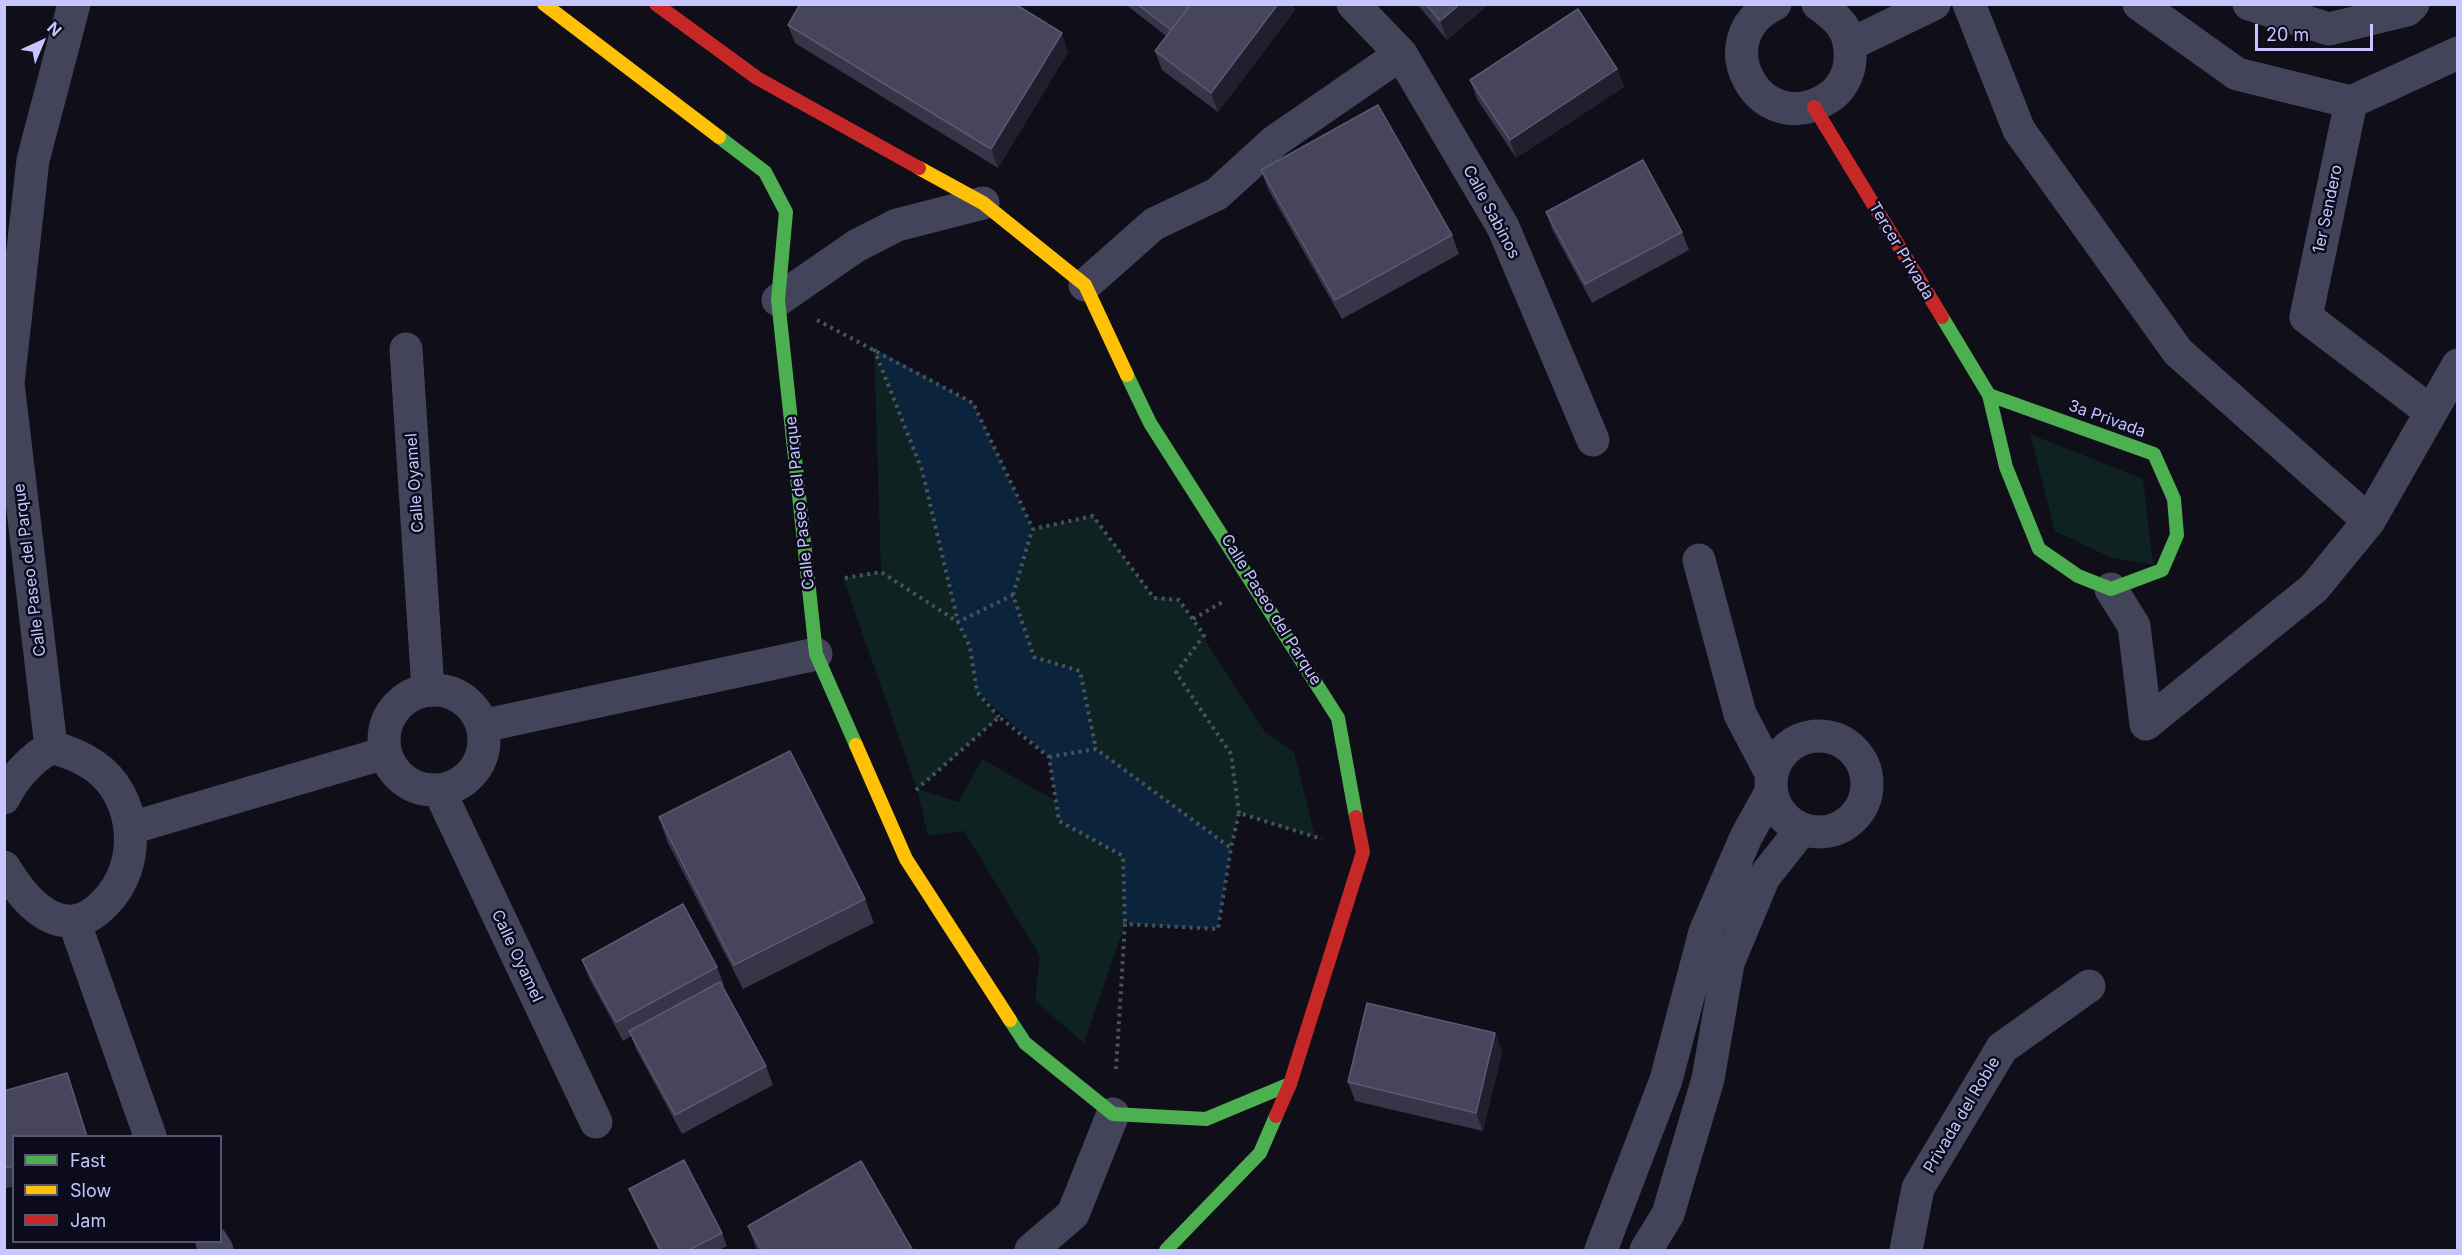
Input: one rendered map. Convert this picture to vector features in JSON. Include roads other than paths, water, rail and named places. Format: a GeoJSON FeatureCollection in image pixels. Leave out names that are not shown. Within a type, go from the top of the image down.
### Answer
{"type":"FeatureCollection","features":[{"type":"Feature","properties":{"kind":"street","name":"Calle Paseo del Parque"},"geometry":{"type":"LineString","coordinates":[[51,747],[8,383],[33,160],[74,4]]}},
{"type":"Feature","properties":{"kind":"street","name":"Calle Paseo del Parque"},"geometry":{"type":"LineString","coordinates":[[544,4],[765,172],[786,212],[778,300],[816,654],[906,859],[1025,1043],[1113,1114]]}},
{"type":"Feature","properties":{"kind":"street","name":"Calle Paseo del Parque"},"geometry":{"type":"LineString","coordinates":[[656,4],[758,78],[983,203],[1084,285],[1150,423],[1255,584],[1338,718],[1363,852],[1290,1084],[1260,1153],[1166,1251]]}},
{"type":"Feature","properties":{"kind":"street","name":"Calle Sabinos"},"geometry":{"type":"LineString","coordinates":[[1353,4],[1401,54],[1503,227],[1593,440]]}},
{"type":"Feature","properties":{"kind":"street"},"geometry":{"type":"LineString","coordinates":[[1774,4],[1761,11],[1746,30],[1740,56],[1747,81],[1765,100],[1788,109],[1814,107],[1836,93],[1850,70],[1851,44],[1838,18],[1818,4]]}},
{"type":"Feature","properties":{"kind":"street"},"geometry":{"type":"LineString","coordinates":[[1851,44],[1934,4]]}},
{"type":"Feature","properties":{"kind":"street"},"geometry":{"type":"LineString","coordinates":[[1970,4],[2019,130],[2178,352],[2369,521]]}},
{"type":"Feature","properties":{"kind":"street"},"geometry":{"type":"LineString","coordinates":[[2139,4],[2237,74],[2351,102],[2457,53]]}},
{"type":"Feature","properties":{"kind":"street"},"geometry":{"type":"LineString","coordinates":[[2249,4],[2329,29],[2407,10],[2413,4]]}},
{"type":"Feature","properties":{"kind":"street"},"geometry":{"type":"LineString","coordinates":[[1084,285],[1154,224],[1217,194],[1275,141],[1401,54]]}},
{"type":"Feature","properties":{"kind":"street","name":"1er Sendero"},"geometry":{"type":"LineString","coordinates":[[2351,102],[2306,317],[2431,412]]}},
{"type":"Feature","properties":{"kind":"street","name":"Tercer Privada"},"geometry":{"type":"LineString","coordinates":[[1814,107],[1989,395]]}},
{"type":"Feature","properties":{"kind":"street"},"geometry":{"type":"LineString","coordinates":[[778,300],[856,246],[897,225],[983,203]]}},
{"type":"Feature","properties":{"kind":"street","name":"Calle Oyamel"},"geometry":{"type":"LineString","coordinates":[[406,349],[428,690]]}},
{"type":"Feature","properties":{"kind":"street"},"geometry":{"type":"LineString","coordinates":[[1989,395],[2006,467],[2039,549],[2078,576],[2111,588],[2134,626],[2146,724],[2314,588],[2369,521],[2457,365]]}},
{"type":"Feature","properties":{"kind":"street","name":"3a Privada"},"geometry":{"type":"LineString","coordinates":[[1989,395],[2154,454],[2174,499],[2177,535],[2162,570],[2111,588]]}},
{"type":"Feature","properties":{"kind":"street"},"geometry":{"type":"LineString","coordinates":[[1601,1251],[1666,1080],[1705,932],[1746,837],[1772,784],[1778,760],[1788,747],[1803,738],[1820,736],[1836,739],[1850,748],[1861,761],[1867,777],[1866,794],[1860,809],[1849,821],[1835,829],[1818,832],[1802,829],[1788,821],[1777,808],[1772,784],[1740,714],[1699,560]]}},
{"type":"Feature","properties":{"kind":"street"},"geometry":{"type":"LineString","coordinates":[[482,726],[816,654]]}},
{"type":"Feature","properties":{"kind":"street"},"geometry":{"type":"LineString","coordinates":[[428,690],[446,691],[462,699],[474,710],[482,726],[484,744],[480,760],[470,775],[456,785],[439,790],[421,788],[405,781],[393,769],[385,753],[383,736],[388,719],[398,704],[412,694],[428,690]]}},
{"type":"Feature","properties":{"kind":"street"},"geometry":{"type":"LineString","coordinates":[[4,798],[17,776],[34,758],[51,747],[74,754],[95,766],[112,783],[124,804],[131,828],[130,852],[124,875],[111,896],[94,913],[74,921],[54,918],[33,905],[17,888],[4,867]]}},
{"type":"Feature","properties":{"kind":"street"},"geometry":{"type":"LineString","coordinates":[[131,828],[385,753]]}},
{"type":"Feature","properties":{"kind":"street","name":"Calle Oyamel"},"geometry":{"type":"LineString","coordinates":[[439,790],[596,1122]]}},
{"type":"Feature","properties":{"kind":"street"},"geometry":{"type":"LineString","coordinates":[[1647,1251],[1668,1214],[1708,1079],[1728,963],[1764,877],[1802,829]]}},
{"type":"Feature","properties":{"kind":"street"},"geometry":{"type":"LineString","coordinates":[[74,921],[149,1135]]}},
{"type":"Feature","properties":{"kind":"street","name":"Privada del Roble"},"geometry":{"type":"LineString","coordinates":[[1906,1251],[1918,1188],[2002,1048],[2090,987]]}},
{"type":"Feature","properties":{"kind":"street"},"geometry":{"type":"LineString","coordinates":[[1031,1251],[1073,1214],[1113,1114],[1206,1119],[1290,1084]]}},
{"type":"Feature","properties":{"kind":"water"},"geometry":{"type":"Polygon","coordinates":[[[874,348],[973,403],[1033,529],[1013,595],[1034,657],[1080,671],[1097,749],[1231,848],[1218,929],[1125,924],[1123,856],[1059,821],[1049,757],[977,692],[970,647],[958,622],[922,470],[874,348]]]}}]}
